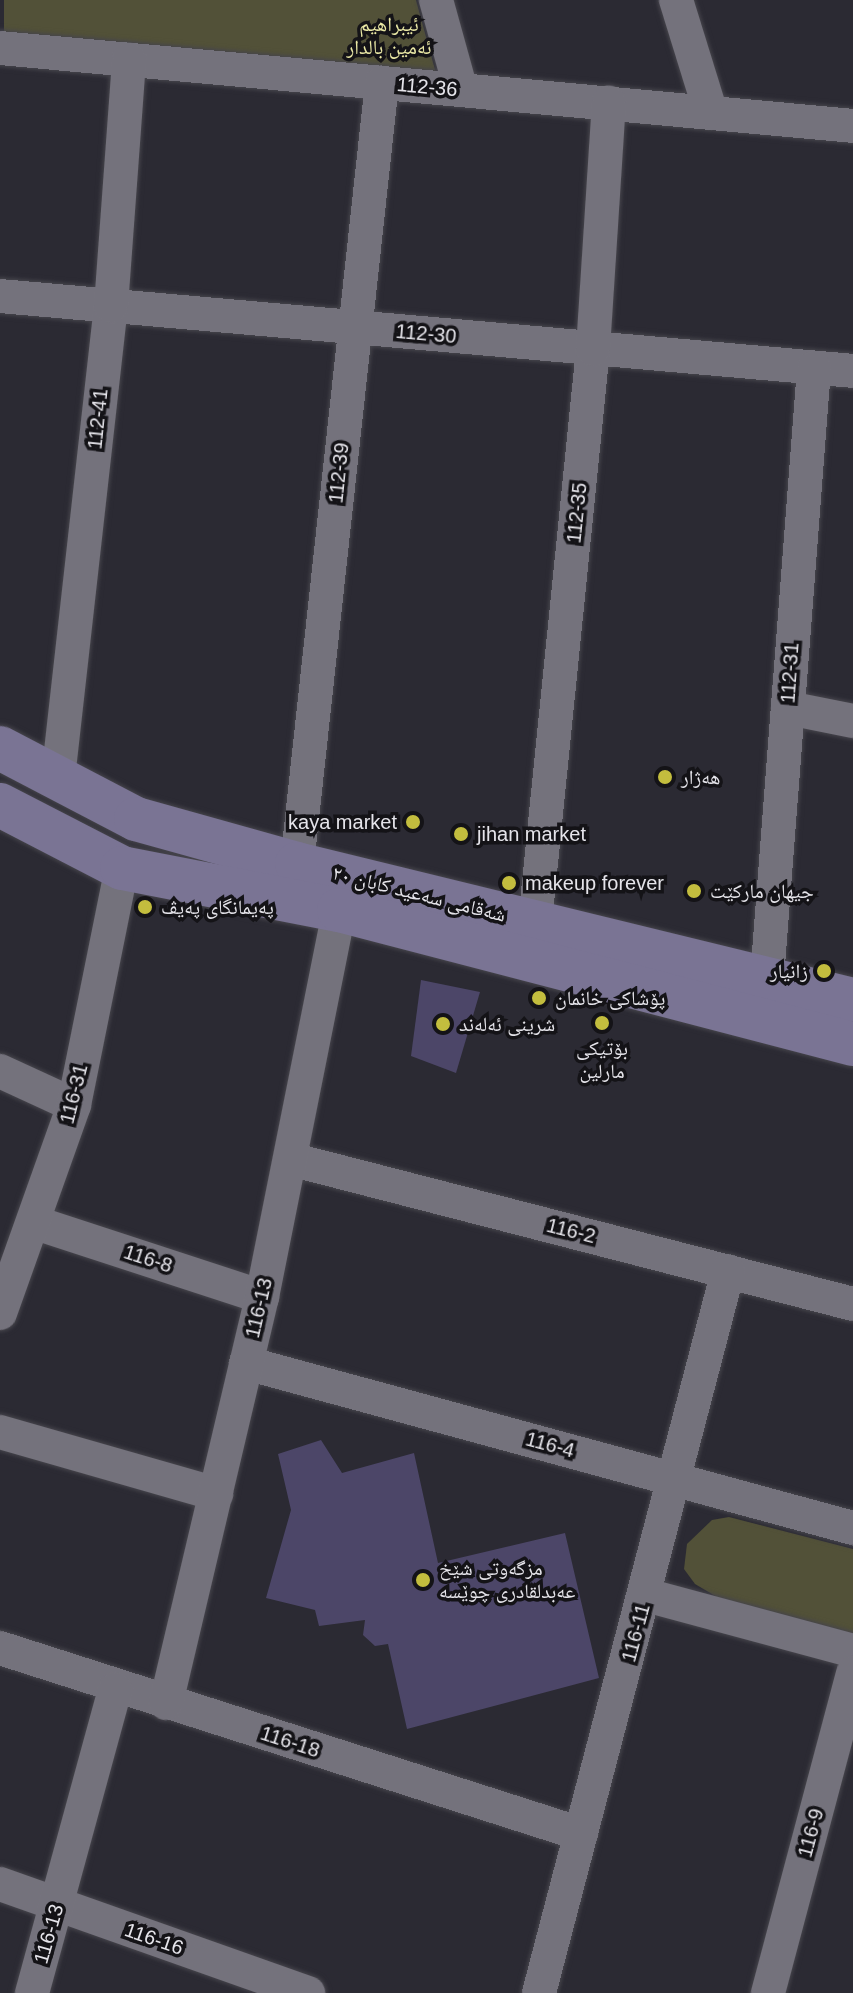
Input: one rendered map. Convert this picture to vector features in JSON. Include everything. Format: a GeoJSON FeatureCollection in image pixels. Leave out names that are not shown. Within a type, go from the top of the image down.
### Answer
{"type":"FeatureCollection","features":[{"type":"Feature","properties":{"kind":"main road","name":"شەقامی سەعید کابان ٢٠"},"geometry":{"type":"LineString","coordinates":[[0,748],[136,819],[297,864],[853,1000]]}},
{"type":"Feature","properties":{"kind":"main road","name":"شەقامی سەعید کابان ٢٠"},"geometry":{"type":"LineString","coordinates":[[0,805],[122,868],[339,910],[853,1044]]}},
{"type":"Feature","properties":{"kind":"street"},"geometry":{"type":"LineString","coordinates":[[436,0],[461,90]]}},
{"type":"Feature","properties":{"kind":"street"},"geometry":{"type":"LineString","coordinates":[[676,0],[711,113]]}},
{"type":"Feature","properties":{"kind":"street","name":"112-36"},"geometry":{"type":"LineString","coordinates":[[0,48],[853,126]]}},
{"type":"Feature","properties":{"kind":"street","name":"112-41"},"geometry":{"type":"LineString","coordinates":[[58,778],[111,306],[129,60]]}},
{"type":"Feature","properties":{"kind":"street","name":"112-39"},"geometry":{"type":"LineString","coordinates":[[297,864],[382,83]]}},
{"type":"Feature","properties":{"kind":"street","name":"112-35"},"geometry":{"type":"LineString","coordinates":[[535,922],[593,349],[609,103]]}},
{"type":"Feature","properties":{"kind":"street","name":"112-30"},"geometry":{"type":"LineString","coordinates":[[0,296],[853,371]]}},
{"type":"Feature","properties":{"kind":"street","name":"112-31"},"geometry":{"type":"LineString","coordinates":[[767,978],[814,368]]}},
{"type":"Feature","properties":{"kind":"street"},"geometry":{"type":"LineString","coordinates":[[788,708],[853,721]]}},
{"type":"Feature","properties":{"kind":"street","name":"116-31"},"geometry":{"type":"LineString","coordinates":[[0,1313],[74,1105],[122,868]]}},
{"type":"Feature","properties":{"kind":"street","name":"116-13"},"geometry":{"type":"LineString","coordinates":[[166,1703],[262,1297],[339,910]]}},
{"type":"Feature","properties":{"kind":"street"},"geometry":{"type":"LineString","coordinates":[[0,1071],[74,1105]]}},
{"type":"Feature","properties":{"kind":"street","name":"116-2"},"geometry":{"type":"LineString","coordinates":[[290,1159],[853,1304]]}},
{"type":"Feature","properties":{"kind":"street","name":"116-8"},"geometry":{"type":"LineString","coordinates":[[33,1222],[262,1297]]}},
{"type":"Feature","properties":{"kind":"street","name":"116-11"},"geometry":{"type":"LineString","coordinates":[[539,1993],[646,1595],[728,1271]]}},
{"type":"Feature","properties":{"kind":"street","name":"116-4"},"geometry":{"type":"LineString","coordinates":[[246,1363],[853,1528]]}},
{"type":"Feature","properties":{"kind":"street"},"geometry":{"type":"LineString","coordinates":[[0,1432],[216,1494]]}},
{"type":"Feature","properties":{"kind":"street"},"geometry":{"type":"LineString","coordinates":[[646,1595],[853,1651]]}},
{"type":"Feature","properties":{"kind":"street","name":"116-18"},"geometry":{"type":"LineString","coordinates":[[0,1648],[115,1689],[581,1834]]}},
{"type":"Feature","properties":{"kind":"street","name":"116-9"},"geometry":{"type":"LineString","coordinates":[[768,1993],[853,1673]]}},
{"type":"Feature","properties":{"kind":"street","name":"116-13"},"geometry":{"type":"LineString","coordinates":[[32,1993],[115,1689]]}},
{"type":"Feature","properties":{"kind":"street","name":"116-16"},"geometry":{"type":"LineString","coordinates":[[0,1884],[308,1993]]}},
{"type":"Feature","properties":{"kind":"green space","name":"ئیبراهیم ئەمین بالدار"},"geometry":{"type":"Polygon","coordinates":[[[4,0],[416,0],[437,77],[4,33],[4,0]]]}},
{"type":"Feature","properties":{"kind":"green space"},"geometry":{"type":"Polygon","coordinates":[[[729,1517],[853,1549],[853,1635],[717,1597],[695,1584],[684,1569],[687,1544],[712,1520],[729,1517]]]}},
{"type":"Feature","properties":{"kind":"building","name":"شرینی ئەلەند"},"geometry":{"type":"Polygon","coordinates":[[[421,980],[480,992],[456,1073],[411,1056],[421,980]]]}},
{"type":"Feature","properties":{"kind":"building","name":"مزگەوتی شێخ عەبدلقادری چوێسە"},"geometry":{"type":"Polygon","coordinates":[[[321,1440],[342,1473],[414,1453],[438,1563],[565,1533],[599,1678],[407,1729],[388,1644],[375,1646],[363,1635],[365,1620],[319,1626],[315,1610],[266,1598],[291,1510],[278,1454],[321,1440]]]}},
{"type":"Feature","properties":{"kind":"place","name":"هەژار"},"geometry":{"type":"Point","coordinates":[665,777]}},
{"type":"Feature","properties":{"kind":"place","name":"kaya market"},"geometry":{"type":"Point","coordinates":[413,822]}},
{"type":"Feature","properties":{"kind":"place","name":"jihan market"},"geometry":{"type":"Point","coordinates":[461,834]}},
{"type":"Feature","properties":{"kind":"place","name":"makeup forever"},"geometry":{"type":"Point","coordinates":[509,883]}},
{"type":"Feature","properties":{"kind":"place","name":"جیهان مارکێت"},"geometry":{"type":"Point","coordinates":[694,891]}},
{"type":"Feature","properties":{"kind":"place","name":"پەیمانگای پەیڤ"},"geometry":{"type":"Point","coordinates":[145,907]}},
{"type":"Feature","properties":{"kind":"place","name":"زانيار"},"geometry":{"type":"Point","coordinates":[824,971]}},
{"type":"Feature","properties":{"kind":"place","name":"پۆشاکی خانمان"},"geometry":{"type":"Point","coordinates":[539,998]}},
{"type":"Feature","properties":{"kind":"place","name":"بۆتیکی مارلین"},"geometry":{"type":"Point","coordinates":[602,1023]}},
{"type":"Feature","properties":{"kind":"place","name":"شرینی ئەلەند"},"geometry":{"type":"Point","coordinates":[443,1024]}},
{"type":"Feature","properties":{"kind":"place","name":"مزگەوتی شێخ عەبدلقادری چوێسە"},"geometry":{"type":"Point","coordinates":[423,1580]}}]}
